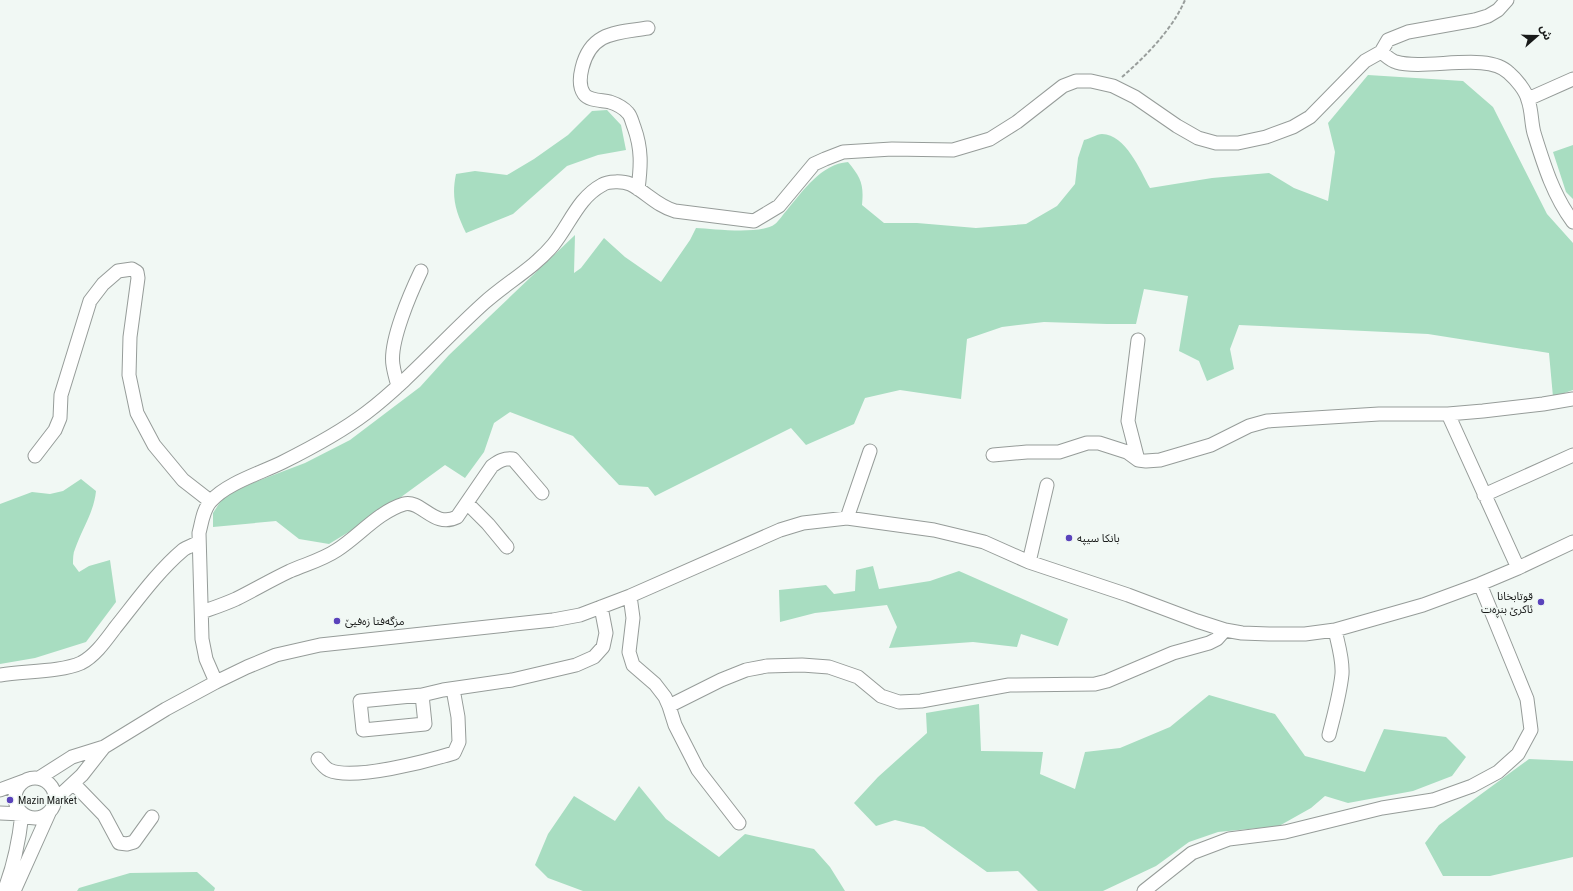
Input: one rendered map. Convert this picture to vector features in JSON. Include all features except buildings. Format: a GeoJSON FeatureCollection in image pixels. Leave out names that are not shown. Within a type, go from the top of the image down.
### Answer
{"type":"FeatureCollection","features":[{"type":"Feature","properties":{"kind":"street"},"geometry":{"type":"LineString","coordinates":[[216,682],[206,659],[202,639],[199,533],[203,516],[210,501],[230,486],[284,462],[366,413],[398,386],[484,303],[532,265],[553,245],[586,196],[604,184],[614,182],[629,183],[666,209],[754,221],[779,206],[814,164],[843,152],[892,149],[953,150],[990,139],[1016,122],[1063,86],[1076,81],[1091,81],[1113,86],[1135,97],[1177,126],[1198,138],[1216,143],[1238,143],[1266,137],[1293,127],[1310,117],[1365,61],[1381,52],[1388,40],[1408,32],[1482,18],[1498,10],[1506,0]]}},
{"type":"Feature","properties":{"kind":"street"},"geometry":{"type":"LineString","coordinates":[[638,189],[640,172],[640,142],[628,113],[620,106],[584,95],[580,85],[580,72],[584,59],[590,48],[599,39],[608,35],[648,28]]}},
{"type":"Feature","properties":{"kind":"street"},"geometry":{"type":"LineString","coordinates":[[1381,52],[1394,62],[1410,65],[1478,62],[1491,64],[1503,68],[1508,72],[1528,99],[1532,125],[1551,185],[1561,205],[1573,222]]}},
{"type":"Feature","properties":{"kind":"street"},"geometry":{"type":"LineString","coordinates":[[1528,99],[1573,79]]}},
{"type":"Feature","properties":{"kind":"street"},"geometry":{"type":"LineString","coordinates":[[35,456],[55,430],[60,418],[61,395],[90,301],[103,284],[118,271],[132,268],[136,272],[138,278],[130,337],[129,375],[137,413],[154,445],[183,480],[210,501]]}},
{"type":"Feature","properties":{"kind":"street"},"geometry":{"type":"LineString","coordinates":[[398,386],[392,364],[393,352],[408,298],[421,271]]}},
{"type":"Feature","properties":{"kind":"street"},"geometry":{"type":"LineString","coordinates":[[1138,340],[1128,421],[1138,460]]}},
{"type":"Feature","properties":{"kind":"street"},"geometry":{"type":"LineString","coordinates":[[993,455],[1027,452],[1059,452],[1087,443],[1099,443],[1127,452],[1138,460],[1160,460],[1211,445],[1249,426],[1267,421],[1379,414],[1448,414],[1515,408],[1573,399]]}},
{"type":"Feature","properties":{"kind":"street"},"geometry":{"type":"LineString","coordinates":[[1448,414],[1518,568]]}},
{"type":"Feature","properties":{"kind":"street"},"geometry":{"type":"LineString","coordinates":[[847,518],[870,451]]}},
{"type":"Feature","properties":{"kind":"street"},"geometry":{"type":"LineString","coordinates":[[1484,494],[1573,455]]}},
{"type":"Feature","properties":{"kind":"street"},"geometry":{"type":"LineString","coordinates":[[202,612],[237,598],[291,571],[320,559],[336,550],[382,516],[406,504],[413,504],[443,520],[451,520],[457,517],[492,466],[499,461],[512,458],[542,493]]}},
{"type":"Feature","properties":{"kind":"street"},"geometry":{"type":"LineString","coordinates":[[1029,562],[1047,485]]}},
{"type":"Feature","properties":{"kind":"street"},"geometry":{"type":"LineString","coordinates":[[467,503],[488,524],[507,547]]}},
{"type":"Feature","properties":{"kind":"street"},"geometry":{"type":"LineString","coordinates":[[0,790],[24,781],[39,778],[72,757],[104,747],[166,709],[216,682],[247,666],[276,655],[320,645],[553,620],[580,615],[630,596],[780,530],[803,523],[847,518],[934,530],[977,540],[1029,562],[1128,595],[1197,622],[1242,633],[1269,634],[1305,634],[1335,630],[1423,605],[1480,584],[1573,542]]}},
{"type":"Feature","properties":{"kind":"street"},"geometry":{"type":"LineString","coordinates":[[0,675],[68,666],[81,663],[92,656],[144,591],[165,568],[184,550],[199,542]]}},
{"type":"Feature","properties":{"kind":"street"},"geometry":{"type":"LineString","coordinates":[[1144,891],[1192,853],[1229,839],[1285,832],[1382,808],[1433,800],[1472,786],[1498,772],[1518,754],[1531,730],[1527,699],[1480,584]]}},
{"type":"Feature","properties":{"kind":"street"},"geometry":{"type":"LineString","coordinates":[[630,596],[633,618],[629,652],[633,665],[656,684],[670,706],[675,725],[698,770],[739,823]]}},
{"type":"Feature","properties":{"kind":"street"},"geometry":{"type":"LineString","coordinates":[[422,695],[425,724],[363,730],[360,701],[422,695],[534,676],[576,665],[594,657],[603,647],[606,633],[601,608]]}},
{"type":"Feature","properties":{"kind":"street"},"geometry":{"type":"LineString","coordinates":[[670,706],[746,670],[767,666],[802,665],[829,668],[858,677],[880,696],[899,702],[921,701],[1009,685],[1095,684],[1107,681],[1173,653],[1209,643],[1217,639],[1225,630]]}},
{"type":"Feature","properties":{"kind":"street"},"geometry":{"type":"LineString","coordinates":[[1329,735],[1338,699],[1342,673],[1335,630]]}},
{"type":"Feature","properties":{"kind":"street"},"geometry":{"type":"LineString","coordinates":[[318,759],[328,770],[337,773],[358,773],[434,759],[454,753],[459,742],[458,717],[453,689]]}},
{"type":"Feature","properties":{"kind":"street"},"geometry":{"type":"LineString","coordinates":[[55,800],[74,784],[104,747]]}},
{"type":"Feature","properties":{"kind":"street"},"geometry":{"type":"LineString","coordinates":[[14,891],[54,805],[55,794],[49,784],[39,778]]}},
{"type":"Feature","properties":{"kind":"street"},"geometry":{"type":"LineString","coordinates":[[24,781],[16,791],[14,797],[18,809],[27,817],[38,818],[49,813]]}},
{"type":"Feature","properties":{"kind":"street"},"geometry":{"type":"LineString","coordinates":[[74,784],[104,814],[120,843],[127,844],[134,842],[152,817]]}},
{"type":"Feature","properties":{"kind":"street"},"geometry":{"type":"LineString","coordinates":[[0,813],[22,814]]}},
{"type":"Feature","properties":{"kind":"street"},"geometry":{"type":"LineString","coordinates":[[4,891],[14,864],[22,814]]}},
{"type":"Feature","properties":{"kind":"path"},"geometry":{"type":"LineString","coordinates":[[1113,86],[1156,43],[1180,10],[1185,0]]}},
{"type":"Feature","properties":{"kind":"green space"},"geometry":{"type":"Polygon","coordinates":[[[1368,75],[1463,81],[1493,107],[1547,214],[1573,243],[1573,390],[1553,397],[1549,353],[1428,334],[1239,325],[1230,349],[1234,369],[1207,381],[1199,361],[1179,351],[1188,296],[1144,289],[1136,324],[1044,322],[1002,327],[967,339],[961,399],[900,390],[865,398],[854,424],[806,445],[791,428],[655,496],[648,487],[619,485],[573,436],[510,412],[494,423],[484,452],[465,478],[445,465],[375,516],[329,544],[299,539],[276,521],[213,527],[213,513],[224,496],[255,482],[305,463],[350,440],[420,387],[449,355],[575,235],[574,273],[581,268],[604,238],[625,257],[661,282],[690,240],[696,228],[749,230],[768,227],[775,224],[806,187],[821,173],[838,164],[848,162],[861,182],[862,205],[884,223],[917,223],[976,228],[1026,224],[1057,206],[1075,184],[1078,158],[1084,140],[1102,134],[1111,136],[1125,147],[1137,163],[1150,188],[1212,178],[1269,173],[1294,188],[1328,201],[1335,152],[1328,123],[1368,75]]]}},
{"type":"Feature","properties":{"kind":"green space"},"geometry":{"type":"Polygon","coordinates":[[[607,110],[621,125],[626,150],[598,155],[567,166],[513,214],[466,233],[455,205],[454,190],[456,174],[475,171],[507,175],[534,159],[568,135],[592,111],[607,110]]]}},
{"type":"Feature","properties":{"kind":"green space"},"geometry":{"type":"Polygon","coordinates":[[[1573,145],[1573,199],[1566,192],[1553,152],[1573,145]]]}},
{"type":"Feature","properties":{"kind":"green space"},"geometry":{"type":"Polygon","coordinates":[[[81,479],[96,491],[93,506],[74,551],[73,564],[79,572],[89,566],[110,560],[116,602],[86,642],[35,658],[0,664],[0,504],[32,492],[50,494],[63,491],[81,479]]]}},
{"type":"Feature","properties":{"kind":"green space"},"geometry":{"type":"Polygon","coordinates":[[[873,566],[879,589],[930,581],[959,571],[1068,619],[1058,646],[1021,634],[1017,647],[973,642],[889,648],[897,627],[887,605],[815,613],[780,622],[779,590],[826,585],[834,594],[855,591],[856,570],[873,566]]]}},
{"type":"Feature","properties":{"kind":"green space"},"geometry":{"type":"Polygon","coordinates":[[[1209,695],[1275,714],[1305,756],[1365,772],[1384,729],[1446,737],[1466,757],[1452,776],[1413,791],[1348,803],[1325,796],[1311,808],[1279,826],[1218,832],[1189,842],[1156,866],[1103,891],[1038,891],[1018,871],[987,872],[924,827],[895,820],[876,826],[854,803],[878,777],[927,733],[926,713],[979,704],[981,751],[1043,752],[1040,774],[1075,789],[1085,752],[1120,748],[1170,727],[1209,695]]]}},
{"type":"Feature","properties":{"kind":"green space"},"geometry":{"type":"Polygon","coordinates":[[[1529,759],[1573,761],[1573,857],[1490,876],[1443,876],[1425,843],[1439,825],[1529,759]]]}},
{"type":"Feature","properties":{"kind":"green space"},"geometry":{"type":"Polygon","coordinates":[[[639,786],[666,819],[719,857],[745,834],[814,849],[830,867],[845,891],[583,891],[548,878],[535,865],[548,834],[574,796],[615,821],[639,786]]]}},
{"type":"Feature","properties":{"kind":"green space"},"geometry":{"type":"Polygon","coordinates":[[[197,872],[215,888],[214,891],[77,891],[79,888],[130,873],[197,872]]]}},
{"type":"Feature","properties":{"kind":"place","name":"بانکا سیپە"},"geometry":{"type":"Point","coordinates":[1069,538]}},
{"type":"Feature","properties":{"kind":"place","name":"قوتابخانا ئاکرێ بنڕەت"},"geometry":{"type":"Point","coordinates":[1541,602]}},
{"type":"Feature","properties":{"kind":"place","name":"مزگەفتا زەفیێ"},"geometry":{"type":"Point","coordinates":[337,621]}},
{"type":"Feature","properties":{"kind":"place","name":"Mazin Market"},"geometry":{"type":"Point","coordinates":[10,800]}}]}
